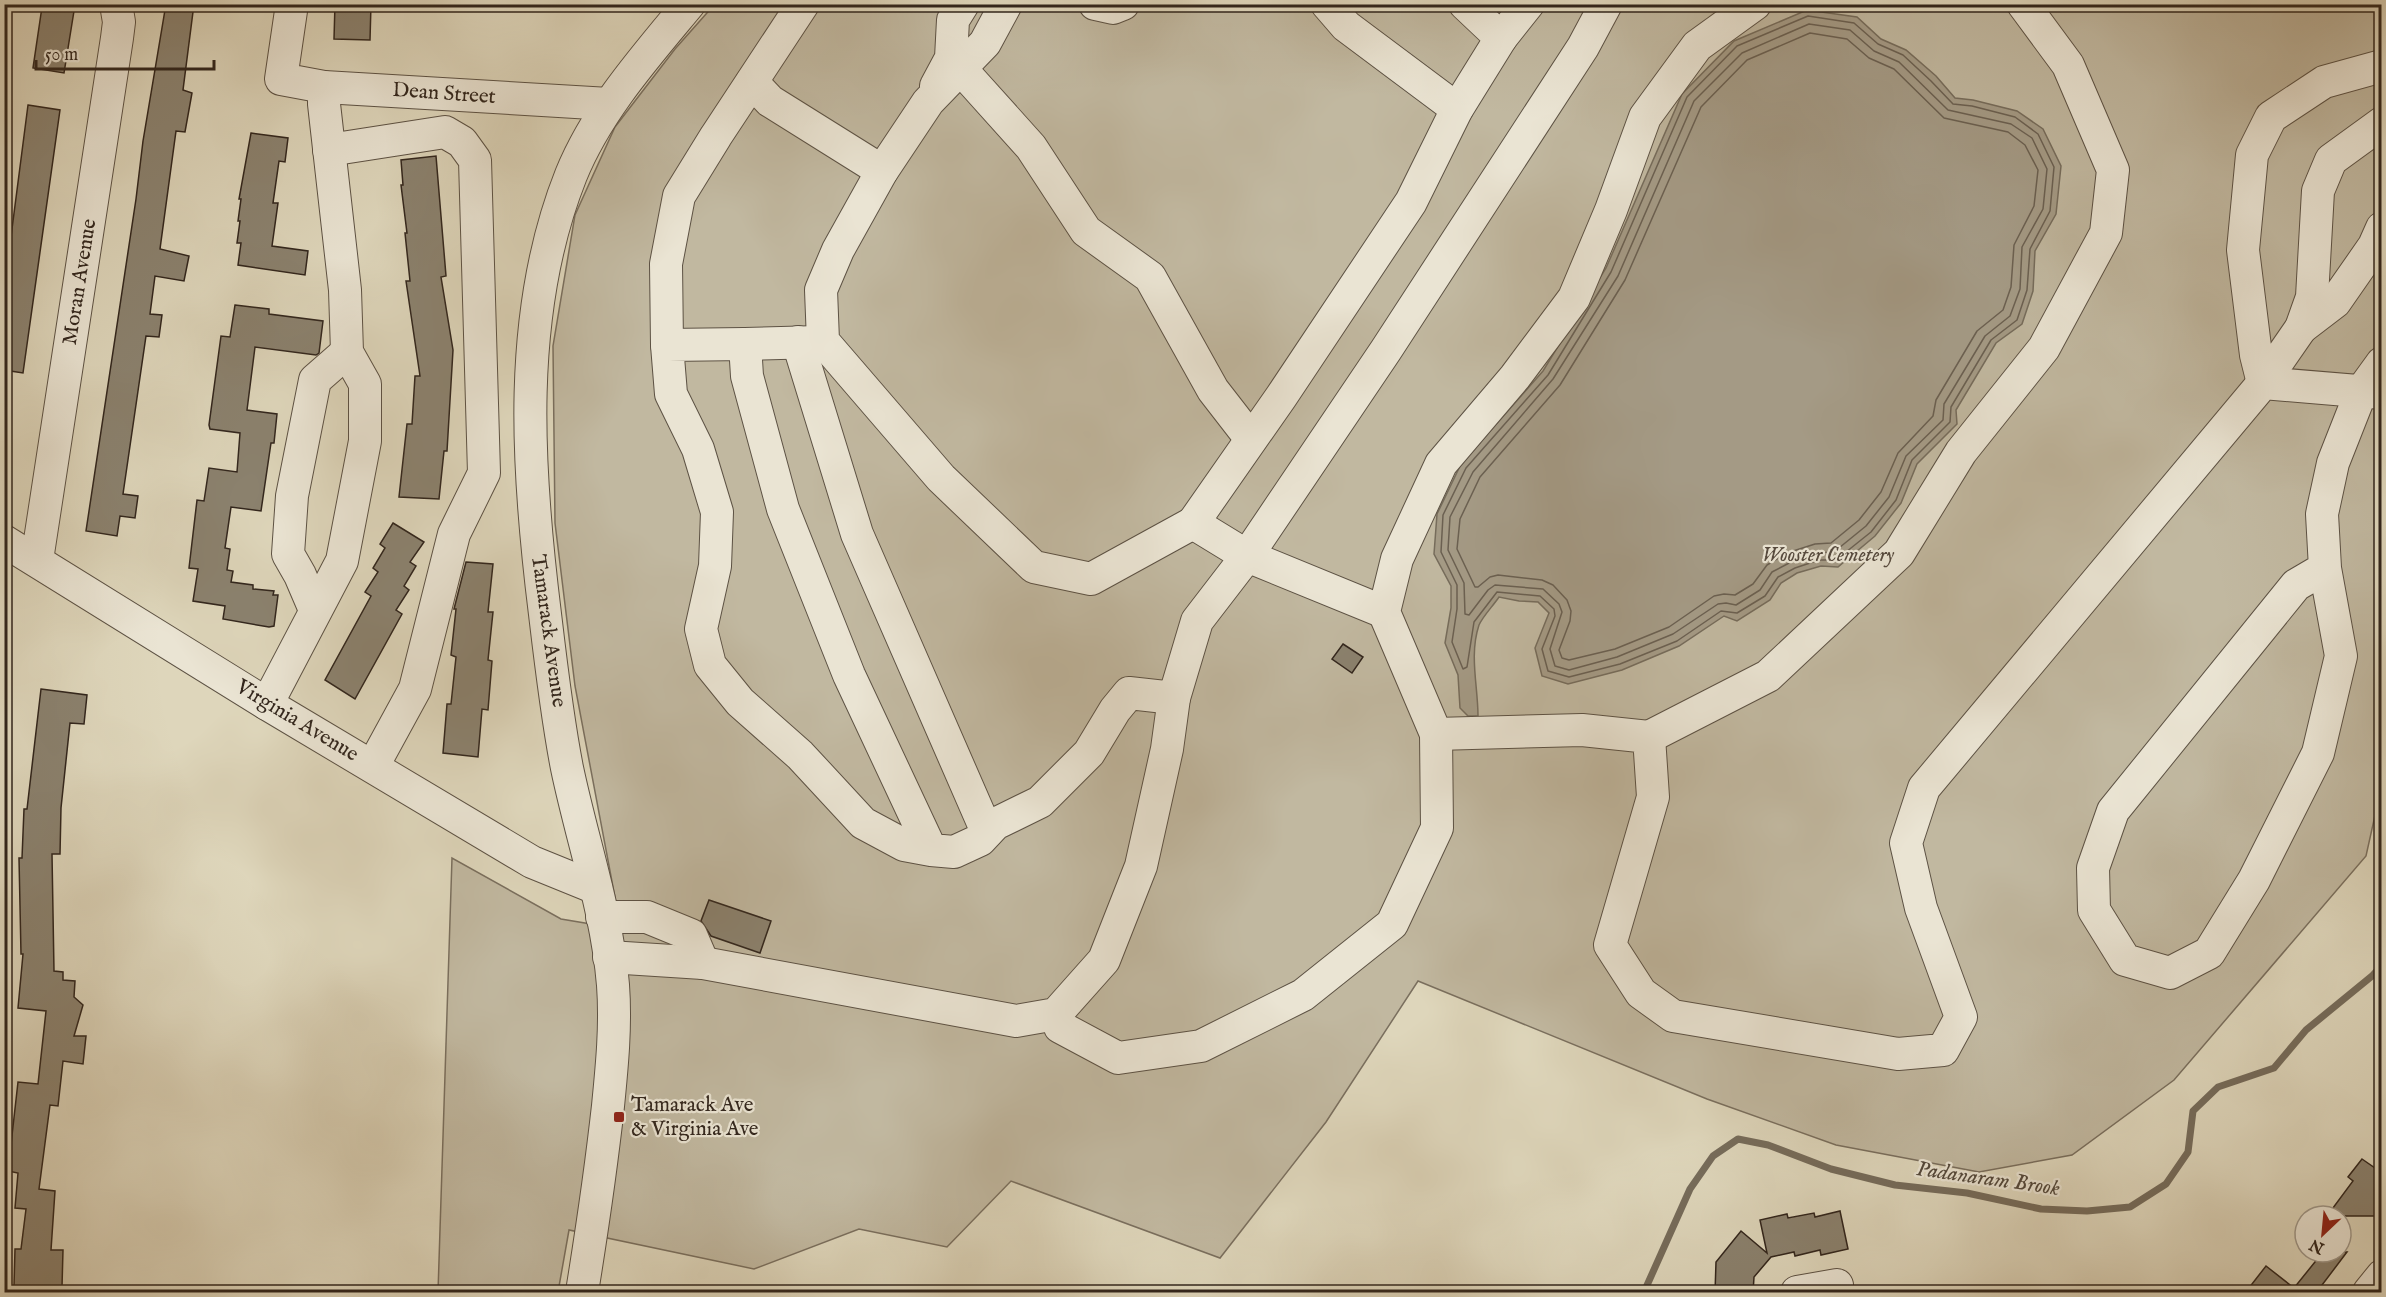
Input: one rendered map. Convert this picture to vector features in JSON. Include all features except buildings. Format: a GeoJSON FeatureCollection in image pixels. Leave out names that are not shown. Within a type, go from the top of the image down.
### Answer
{"type":"FeatureCollection","features":[{"type":"Feature","properties":{"kind":"street","name":"Moran Avenue"},"geometry":{"type":"LineString","coordinates":[[37,561],[117,38],[119,22],[116,4]]}},
{"type":"Feature","properties":{"kind":"street","name":"Dean Street"},"geometry":{"type":"LineString","coordinates":[[292,4],[281,80],[324,87],[609,104]]}},
{"type":"Feature","properties":{"kind":"street","name":"Tamarack Avenue"},"geometry":{"type":"LineString","coordinates":[[582,1293],[599,1190],[612,1061],[613,986],[599,903],[567,767],[535,530],[530,411],[536,324],[548,245],[572,174],[609,104],[689,4]]}},
{"type":"Feature","properties":{"kind":"street"},"geometry":{"type":"LineString","coordinates":[[803,4],[679,196],[666,264],[667,345],[671,394],[698,449],[717,512],[715,566],[701,629],[710,665],[740,702],[800,755],[863,823],[904,845],[954,852],[980,840],[995,824],[1040,802],[1089,753],[1114,710],[1129,693],[1174,698]]}},
{"type":"Feature","properties":{"kind":"street"},"geometry":{"type":"LineString","coordinates":[[963,4],[953,20],[951,58],[928,102],[882,171],[838,250],[821,290],[810,342],[857,534],[987,832]]}},
{"type":"Feature","properties":{"kind":"street"},"geometry":{"type":"LineString","coordinates":[[928,102],[985,43],[1006,4]]}},
{"type":"Feature","properties":{"kind":"street"},"geometry":{"type":"LineString","coordinates":[[1095,4],[1113,8],[1123,4]]}},
{"type":"Feature","properties":{"kind":"street"},"geometry":{"type":"LineString","coordinates":[[1327,4],[1346,26],[1457,108]]}},
{"type":"Feature","properties":{"kind":"street"},"geometry":{"type":"LineString","coordinates":[[1465,4],[1502,38]]}},
{"type":"Feature","properties":{"kind":"street"},"geometry":{"type":"LineString","coordinates":[[667,345],[810,342],[941,478],[1035,567],[1091,579],[1193,524],[1411,202],[1457,108],[1502,38],[1528,4]]}},
{"type":"Feature","properties":{"kind":"street"},"geometry":{"type":"LineString","coordinates":[[609,957],[703,963],[1016,1021],[1056,1014],[1104,960],[1141,866],[1167,749],[1174,698],[1197,621],[1247,556],[1454,246],[1583,46],[1606,4]]}},
{"type":"Feature","properties":{"kind":"street"},"geometry":{"type":"LineString","coordinates":[[1056,1014],[1060,1027],[1118,1058],[1201,1046],[1303,995],[1392,924],[1437,828],[1436,734],[1384,612],[1397,559],[1441,464],[1515,377],[1574,298],[1611,210],[1645,117],[1696,46],[1755,4]]}},
{"type":"Feature","properties":{"kind":"street"},"geometry":{"type":"LineString","coordinates":[[1436,734],[1582,730],[1649,737],[1768,676],[1899,552],[1961,452],[2044,348],[2106,233],[2113,170],[2068,65],[2023,4]]}},
{"type":"Feature","properties":{"kind":"street"},"geometry":{"type":"LineString","coordinates":[[2263,383],[2256,356],[2243,250],[2252,155],[2271,117],[2324,82],[2382,66]]}},
{"type":"Feature","properties":{"kind":"street"},"geometry":{"type":"LineString","coordinates":[[960,68],[1031,147],[1086,231],[1150,277],[1214,390],[1251,439]]}},
{"type":"Feature","properties":{"kind":"street"},"geometry":{"type":"LineString","coordinates":[[752,82],[770,101],[882,171]]}},
{"type":"Feature","properties":{"kind":"street"},"geometry":{"type":"LineString","coordinates":[[267,704],[342,561],[364,441],[365,384],[346,352],[345,290],[324,87]]}},
{"type":"Feature","properties":{"kind":"street"},"geometry":{"type":"LineString","coordinates":[[1649,737],[1653,797],[1610,945],[1641,993],[1673,1016],[1898,1054],[1943,1050],[1961,1017],[1921,908],[1906,843],[1924,788],[2263,383],[2301,328],[2312,297],[2318,192],[2331,160],[2382,123]]}},
{"type":"Feature","properties":{"kind":"street"},"geometry":{"type":"LineString","coordinates":[[330,150],[445,132],[462,142],[475,160],[484,473],[454,534],[415,689],[373,766]]}},
{"type":"Feature","properties":{"kind":"street"},"geometry":{"type":"LineString","coordinates":[[2301,328],[2335,302],[2374,246],[2382,228]]}},
{"type":"Feature","properties":{"kind":"street"},"geometry":{"type":"LineString","coordinates":[[745,344],[747,376],[783,509],[849,675],[931,850]]}},
{"type":"Feature","properties":{"kind":"street"},"geometry":{"type":"LineString","coordinates":[[315,610],[288,554],[292,496],[315,380],[346,352]]}},
{"type":"Feature","properties":{"kind":"street"},"geometry":{"type":"LineString","coordinates":[[2325,568],[2296,585],[2113,811],[2093,868],[2094,910],[2125,960],[2170,973],[2209,952],[2260,869],[2318,753],[2341,656],[2325,568],[2322,514],[2333,463],[2372,392],[2382,363]]}},
{"type":"Feature","properties":{"kind":"street"},"geometry":{"type":"LineString","coordinates":[[2263,383],[2372,392]]}},
{"type":"Feature","properties":{"kind":"street"},"geometry":{"type":"LineString","coordinates":[[1193,524],[1247,556],[1384,612]]}},
{"type":"Feature","properties":{"kind":"street","name":"Virginia Avenue"},"geometry":{"type":"LineString","coordinates":[[4,541],[267,704],[599,903]]}},
{"type":"Feature","properties":{"kind":"street"},"geometry":{"type":"LineString","coordinates":[[599,903],[646,917],[691,936],[703,963]]}},
{"type":"Feature","properties":{"kind":"street"},"geometry":{"type":"LineString","coordinates":[[2369,1293],[2382,1276]]}},
{"type":"Feature","properties":{"kind":"street"},"geometry":{"type":"LineString","coordinates":[[1797,1293],[1837,1285]]}},
{"type":"Feature","properties":{"kind":"green space","name":"Wooster Cemetery"},"geometry":{"type":"Polygon","coordinates":[[[714,5],[2381,5],[2382,482],[2377,508],[2382,527],[2382,784],[2366,856],[2174,1080],[2072,1155],[1979,1172],[1836,1145],[1707,1099],[1418,981],[1326,1122],[1220,1258],[1011,1181],[947,1247],[859,1229],[754,1269],[569,1230],[558,1292],[438,1292],[452,858],[561,919],[621,929],[575,686],[555,523],[553,346],[575,215],[615,127],[675,49],[714,5]]]}},
{"type":"Feature","properties":{"kind":"water"},"geometry":{"type":"Polygon","coordinates":[[[1807,10],[1857,17],[1881,39],[1906,50],[1936,76],[1955,98],[2017,111],[2043,129],[2061,166],[2056,214],[2035,251],[2033,291],[2022,324],[1996,343],[1956,410],[1957,424],[1917,464],[1901,503],[1875,536],[1838,567],[1821,566],[1797,573],[1781,583],[1770,600],[1737,621],[1724,616],[1679,646],[1622,670],[1568,684],[1542,676],[1535,648],[1549,613],[1538,602],[1499,597],[1483,618],[1476,636],[1474,659],[1478,716],[1468,716],[1460,708],[1458,675],[1445,643],[1451,608],[1451,586],[1434,554],[1437,514],[1461,464],[1543,371],[1606,268],[1682,94],[1734,41],[1807,10]]]}},
{"type":"Feature","properties":{"kind":"waterway","name":"Padanaram Brook"},"geometry":{"type":"LineString","coordinates":[[1644,1292],[1690,1189],[1713,1156],[1738,1139],[1768,1145],[1831,1169],[1895,1185],[1967,1193],[2041,1209],[2087,1211],[2130,1207],[2166,1184],[2188,1152],[2193,1111],[2218,1087],[2274,1068],[2306,1030],[2372,976],[2382,965]]}},
{"type":"Feature","properties":{"kind":"place","name":"Tamarack Ave & Virginia Ave"},"geometry":{"type":"Point","coordinates":[619,1117]}}]}
